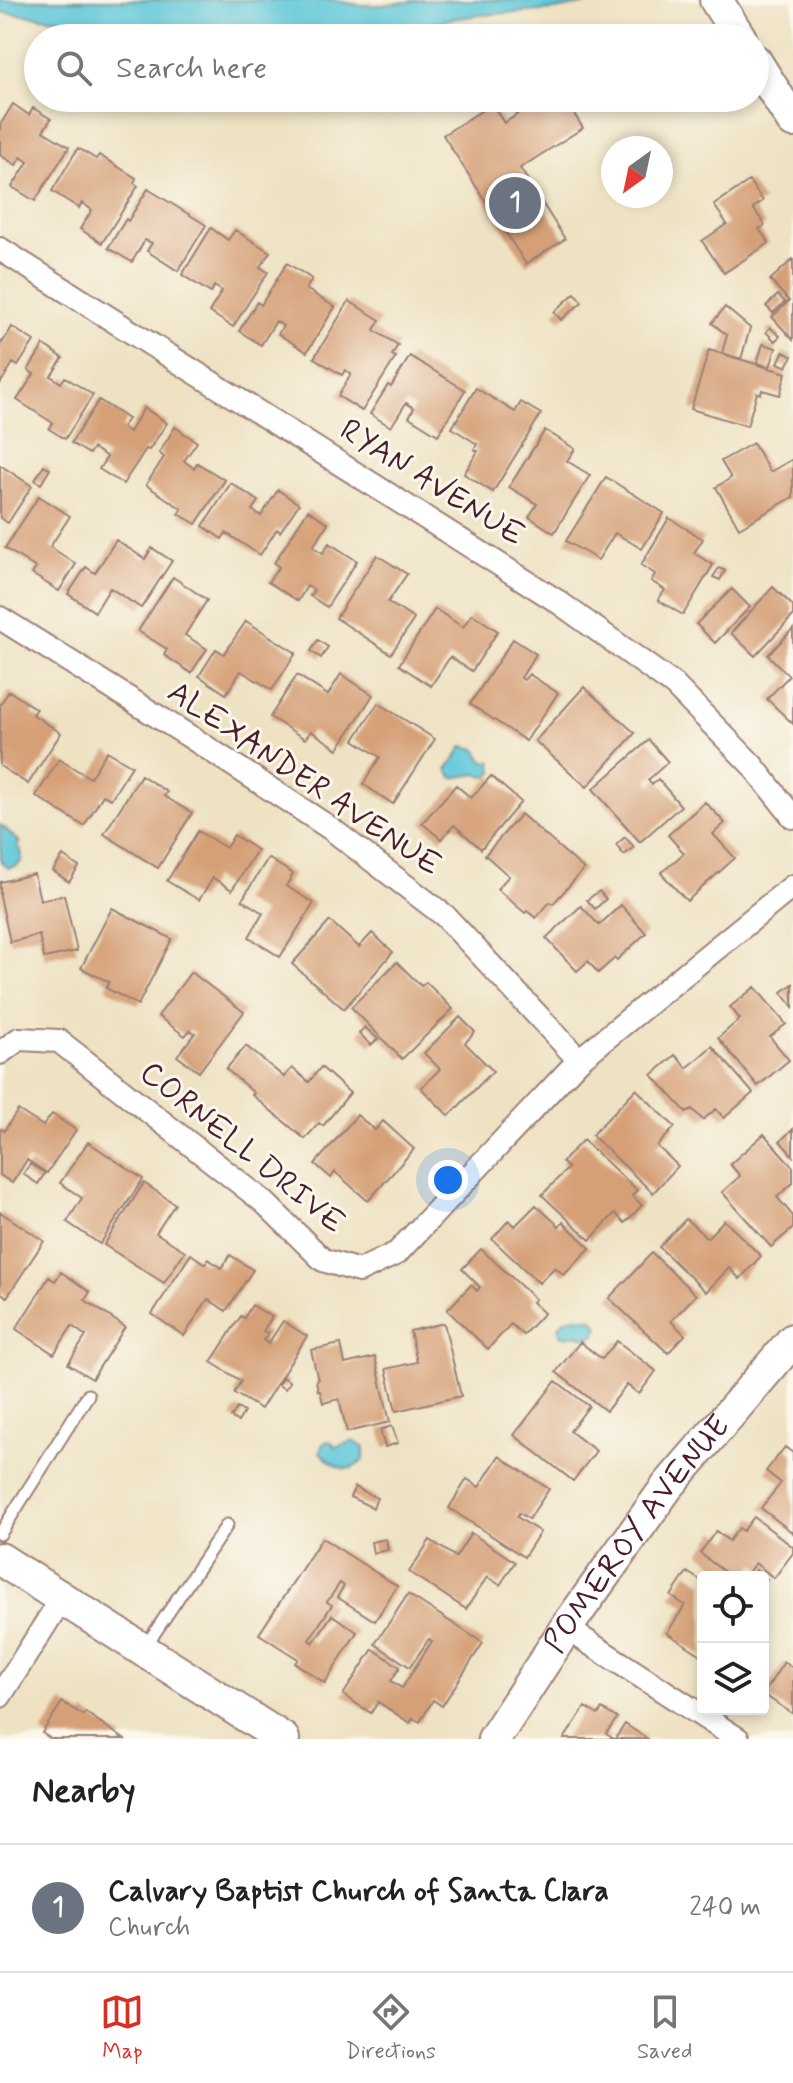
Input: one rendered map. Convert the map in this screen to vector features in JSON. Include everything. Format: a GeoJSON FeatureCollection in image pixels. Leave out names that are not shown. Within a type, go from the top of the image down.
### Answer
{"type":"FeatureCollection","features":[{"type":"Feature","properties":{"kind":"street"},"geometry":{"type":"LineString","coordinates":[[716,0],[731,24]]}},
{"type":"Feature","properties":{"kind":"street"},"geometry":{"type":"LineString","coordinates":[[769,83],[793,121]]}},
{"type":"Feature","properties":{"kind":"street","name":"RYAN AVENUE"},"geometry":{"type":"LineString","coordinates":[[0,249],[557,601],[674,685],[752,765],[793,817]]}},
{"type":"Feature","properties":{"kind":"street","name":"ALEXANDER AVENUE"},"geometry":{"type":"LineString","coordinates":[[0,618],[305,812],[376,863],[445,916],[579,1060]]}},
{"type":"Feature","properties":{"kind":"street","name":"CORNELL DRIVE"},"geometry":{"type":"LineString","coordinates":[[0,1053],[19,1039],[59,1041],[264,1202],[323,1260],[359,1271],[397,1253],[579,1060],[793,886]]}},
{"type":"Feature","properties":{"kind":"street","name":"POMEROY AVENUE"},"geometry":{"type":"LineString","coordinates":[[494,1739],[566,1628],[667,1487],[793,1340]]}},
{"type":"Feature","properties":{"kind":"street"},"geometry":{"type":"LineString","coordinates":[[0,1559],[283,1739]]}},
{"type":"Feature","properties":{"kind":"street"},"geometry":{"type":"LineString","coordinates":[[0,1696],[62,1598]]}},
{"type":"Feature","properties":{"kind":"street"},"geometry":{"type":"LineString","coordinates":[[566,1628],[738,1739]]}},
{"type":"Feature","properties":{"kind":"lane"},"geometry":{"type":"LineString","coordinates":[[0,1534],[88,1395]]}},
{"type":"Feature","properties":{"kind":"lane"},"geometry":{"type":"LineString","coordinates":[[143,1650],[227,1525]]}},
{"type":"Feature","properties":{"kind":"water"},"geometry":{"type":"Polygon","coordinates":[[[0,0],[334,0],[358,5],[382,5],[421,0],[609,0],[555,10],[480,15],[430,24],[102,24],[0,12],[0,0]]]}},
{"type":"Feature","properties":{"kind":"water"},"geometry":{"type":"Polygon","coordinates":[[[463,746],[476,749],[483,761],[492,762],[493,772],[486,777],[476,774],[453,778],[447,769],[463,746]]]}},
{"type":"Feature","properties":{"kind":"water"},"geometry":{"type":"Polygon","coordinates":[[[0,825],[19,841],[22,860],[17,866],[8,868],[1,862],[0,825]]]}},
{"type":"Feature","properties":{"kind":"water"},"geometry":{"type":"Polygon","coordinates":[[[566,1319],[593,1319],[599,1327],[594,1336],[561,1335],[559,1326],[566,1319]]]}},
{"type":"Feature","properties":{"kind":"water"},"geometry":{"type":"Polygon","coordinates":[[[328,1441],[335,1447],[354,1441],[364,1448],[364,1459],[352,1468],[336,1466],[320,1452],[328,1441]]]}},
{"type":"Feature","properties":{"kind":"building"},"geometry":{"type":"Polygon","coordinates":[[[13,104],[29,115],[31,112],[40,112],[51,119],[43,131],[69,147],[35,201],[12,187],[28,162],[21,157],[16,165],[0,155],[0,125],[13,104]]]}},
{"type":"Feature","properties":{"kind":"building"},"geometry":{"type":"Polygon","coordinates":[[[479,112],[497,112],[504,123],[521,112],[573,112],[583,128],[520,168],[565,239],[526,264],[443,135],[479,112]]]}},
{"type":"Feature","properties":{"kind":"building"},"geometry":{"type":"Polygon","coordinates":[[[78,148],[96,159],[99,155],[136,178],[134,183],[138,186],[102,243],[80,229],[92,210],[82,203],[79,208],[52,191],[78,148]]]}},
{"type":"Feature","properties":{"kind":"building"},"geometry":{"type":"Polygon","coordinates":[[[749,181],[763,201],[753,208],[765,225],[759,229],[769,243],[724,273],[702,241],[727,224],[714,205],[749,181]]]}},
{"type":"Feature","properties":{"kind":"building"},"geometry":{"type":"Polygon","coordinates":[[[148,189],[206,225],[178,271],[147,251],[152,243],[145,240],[132,262],[108,248],[148,189]]]}},
{"type":"Feature","properties":{"kind":"building"},"geometry":{"type":"Polygon","coordinates":[[[211,228],[228,240],[235,230],[270,252],[260,267],[268,272],[233,327],[209,312],[222,291],[214,286],[211,293],[182,275],[211,228]]]}},
{"type":"Feature","properties":{"kind":"building"},"geometry":{"type":"Polygon","coordinates":[[[793,259],[793,340],[772,317],[789,301],[770,280],[793,259]]]}},
{"type":"Feature","properties":{"kind":"building"},"geometry":{"type":"Polygon","coordinates":[[[287,263],[312,279],[306,289],[335,307],[307,352],[278,334],[283,326],[276,321],[261,345],[239,331],[257,302],[261,305],[287,263]]]}},
{"type":"Feature","properties":{"kind":"building"},"geometry":{"type":"Polygon","coordinates":[[[575,293],[582,302],[561,320],[554,312],[575,293]]]}},
{"type":"Feature","properties":{"kind":"building"},"geometry":{"type":"Polygon","coordinates":[[[778,295],[785,302],[773,313],[766,306],[778,295]]]}},
{"type":"Feature","properties":{"kind":"building"},"geometry":{"type":"Polygon","coordinates":[[[349,301],[380,320],[374,330],[398,345],[392,355],[396,357],[362,411],[338,396],[351,374],[345,370],[342,375],[314,358],[349,301]]]}},
{"type":"Feature","properties":{"kind":"building"},"geometry":{"type":"Polygon","coordinates":[[[725,307],[750,328],[741,359],[722,353],[727,335],[712,323],[725,307]]]}},
{"type":"Feature","properties":{"kind":"building"},"geometry":{"type":"Polygon","coordinates":[[[12,327],[34,341],[18,366],[13,363],[0,384],[0,341],[2,343],[12,327]]]}},
{"type":"Feature","properties":{"kind":"building"},"geometry":{"type":"Polygon","coordinates":[[[770,327],[780,336],[775,341],[766,332],[770,327]]]}},
{"type":"Feature","properties":{"kind":"building"},"geometry":{"type":"Polygon","coordinates":[[[763,344],[776,348],[770,367],[757,363],[763,344]]]}},
{"type":"Feature","properties":{"kind":"building"},"geometry":{"type":"Polygon","coordinates":[[[44,345],[63,358],[51,376],[61,383],[65,377],[93,395],[65,439],[49,429],[53,423],[17,400],[34,374],[28,370],[44,345]]]}},
{"type":"Feature","properties":{"kind":"building"},"geometry":{"type":"Polygon","coordinates":[[[709,350],[786,373],[780,395],[762,390],[761,394],[757,393],[747,426],[691,409],[709,350]]]}},
{"type":"Feature","properties":{"kind":"building"},"geometry":{"type":"Polygon","coordinates":[[[783,352],[792,356],[787,367],[778,363],[783,352]]]}},
{"type":"Feature","properties":{"kind":"building"},"geometry":{"type":"Polygon","coordinates":[[[410,356],[465,390],[438,435],[409,417],[414,408],[406,403],[391,427],[370,414],[410,356]]]}},
{"type":"Feature","properties":{"kind":"building"},"geometry":{"type":"Polygon","coordinates":[[[476,388],[515,412],[521,402],[541,414],[493,492],[464,474],[478,451],[474,449],[477,444],[452,428],[476,388]]]}},
{"type":"Feature","properties":{"kind":"building"},"geometry":{"type":"Polygon","coordinates":[[[99,400],[128,419],[122,427],[129,432],[144,408],[167,423],[123,484],[99,469],[107,457],[93,448],[89,454],[71,443],[99,400]]]}},
{"type":"Feature","properties":{"kind":"building"},"geometry":{"type":"Polygon","coordinates":[[[175,427],[197,442],[184,461],[194,468],[197,463],[225,480],[196,524],[179,514],[182,509],[146,485],[164,457],[159,453],[175,427]]]}},
{"type":"Feature","properties":{"kind":"building"},"geometry":{"type":"Polygon","coordinates":[[[545,430],[575,449],[567,461],[590,475],[554,533],[529,517],[537,504],[509,487],[545,430]]]}},
{"type":"Feature","properties":{"kind":"building"},"geometry":{"type":"Polygon","coordinates":[[[753,443],[770,472],[793,459],[793,497],[739,528],[716,487],[731,478],[721,461],[753,443]]]}},
{"type":"Feature","properties":{"kind":"building"},"geometry":{"type":"Polygon","coordinates":[[[0,465],[32,486],[8,523],[0,518],[0,465]]]}},
{"type":"Feature","properties":{"kind":"building"},"geometry":{"type":"Polygon","coordinates":[[[44,465],[50,469],[41,484],[35,480],[44,465]]]}},
{"type":"Feature","properties":{"kind":"building"},"geometry":{"type":"Polygon","coordinates":[[[606,477],[664,513],[642,549],[615,533],[598,560],[566,541],[606,477]]]}},
{"type":"Feature","properties":{"kind":"building"},"geometry":{"type":"Polygon","coordinates":[[[231,483],[258,501],[252,510],[261,516],[278,490],[299,504],[260,555],[226,533],[222,539],[203,526],[231,483]]]}},
{"type":"Feature","properties":{"kind":"building"},"geometry":{"type":"Polygon","coordinates":[[[39,496],[70,516],[50,547],[76,564],[59,591],[32,574],[36,568],[5,548],[39,496]]]}},
{"type":"Feature","properties":{"kind":"building"},"geometry":{"type":"Polygon","coordinates":[[[308,510],[328,523],[313,547],[323,553],[329,543],[357,561],[327,607],[310,596],[314,590],[307,586],[298,601],[268,582],[279,567],[274,563],[308,510]]]}},
{"type":"Feature","properties":{"kind":"building"},"geometry":{"type":"Polygon","coordinates":[[[669,518],[703,539],[694,553],[713,565],[683,615],[658,600],[665,590],[651,581],[655,574],[641,565],[669,518]]]}},
{"type":"Feature","properties":{"kind":"building"},"geometry":{"type":"Polygon","coordinates":[[[116,540],[145,559],[152,548],[172,561],[141,608],[110,588],[95,612],[68,594],[86,567],[95,573],[116,540]]]}},
{"type":"Feature","properties":{"kind":"building"},"geometry":{"type":"Polygon","coordinates":[[[377,555],[407,574],[388,602],[414,619],[391,654],[336,618],[377,555]]]}},
{"type":"Feature","properties":{"kind":"building"},"geometry":{"type":"Polygon","coordinates":[[[719,568],[725,571],[720,580],[713,577],[719,568]]]}},
{"type":"Feature","properties":{"kind":"building"},"geometry":{"type":"Polygon","coordinates":[[[173,577],[207,600],[185,635],[207,649],[191,673],[164,655],[167,649],[138,631],[173,577]]]}},
{"type":"Feature","properties":{"kind":"building"},"geometry":{"type":"Polygon","coordinates":[[[773,587],[793,606],[793,616],[755,656],[731,633],[773,587]]]}},
{"type":"Feature","properties":{"kind":"building"},"geometry":{"type":"Polygon","coordinates":[[[732,589],[750,607],[715,643],[696,624],[732,589]]]}},
{"type":"Feature","properties":{"kind":"building"},"geometry":{"type":"Polygon","coordinates":[[[435,609],[463,627],[472,614],[498,631],[472,671],[450,657],[431,686],[399,665],[435,609]]]}},
{"type":"Feature","properties":{"kind":"building"},"geometry":{"type":"Polygon","coordinates":[[[246,621],[296,653],[272,690],[241,671],[226,694],[199,676],[216,649],[224,654],[246,621]]]}},
{"type":"Feature","properties":{"kind":"building"},"geometry":{"type":"Polygon","coordinates":[[[793,629],[793,724],[767,699],[789,676],[768,655],[793,629]]]}},
{"type":"Feature","properties":{"kind":"building"},"geometry":{"type":"Polygon","coordinates":[[[513,639],[536,654],[521,678],[524,680],[529,674],[558,693],[526,741],[470,704],[513,639]]]}},
{"type":"Feature","properties":{"kind":"building"},"geometry":{"type":"Polygon","coordinates":[[[318,640],[328,647],[321,658],[311,651],[318,640]]]}},
{"type":"Feature","properties":{"kind":"building"},"geometry":{"type":"Polygon","coordinates":[[[341,674],[373,695],[338,749],[311,731],[305,739],[270,717],[297,675],[328,695],[341,674]]]}},
{"type":"Feature","properties":{"kind":"building"},"geometry":{"type":"Polygon","coordinates":[[[584,687],[635,733],[587,787],[535,741],[584,687]]]}},
{"type":"Feature","properties":{"kind":"building"},"geometry":{"type":"Polygon","coordinates":[[[9,691],[36,709],[32,714],[61,733],[28,784],[0,766],[0,705],[9,691]]]}},
{"type":"Feature","properties":{"kind":"building"},"geometry":{"type":"Polygon","coordinates":[[[378,703],[435,739],[393,804],[363,784],[380,757],[354,740],[378,703]]]}},
{"type":"Feature","properties":{"kind":"building"},"geometry":{"type":"Polygon","coordinates":[[[649,740],[668,762],[648,780],[652,785],[658,779],[681,806],[640,842],[593,789],[649,740]]]}},
{"type":"Feature","properties":{"kind":"building"},"geometry":{"type":"Polygon","coordinates":[[[107,751],[132,766],[111,799],[103,795],[84,826],[36,796],[59,759],[90,778],[107,751]]]}},
{"type":"Feature","properties":{"kind":"building"},"geometry":{"type":"Polygon","coordinates":[[[141,775],[167,792],[164,796],[192,813],[158,868],[104,834],[141,775]]]}},
{"type":"Feature","properties":{"kind":"building"},"geometry":{"type":"Polygon","coordinates":[[[491,776],[521,802],[481,849],[454,825],[441,839],[422,823],[456,785],[471,798],[491,776]]]}},
{"type":"Feature","properties":{"kind":"building"},"geometry":{"type":"Polygon","coordinates":[[[705,802],[725,823],[713,834],[735,858],[687,901],[661,873],[684,853],[668,835],[705,802]]]}},
{"type":"Feature","properties":{"kind":"building"},"geometry":{"type":"Polygon","coordinates":[[[521,814],[584,869],[536,918],[527,911],[525,913],[497,889],[509,876],[485,855],[521,814]]]}},
{"type":"Feature","properties":{"kind":"building"},"geometry":{"type":"Polygon","coordinates":[[[198,831],[226,848],[234,835],[257,850],[232,890],[213,878],[199,900],[167,881],[198,831]]]}},
{"type":"Feature","properties":{"kind":"building"},"geometry":{"type":"Polygon","coordinates":[[[625,837],[634,847],[624,855],[616,845],[625,837]]]}},
{"type":"Feature","properties":{"kind":"building"},"geometry":{"type":"Polygon","coordinates":[[[63,856],[79,867],[69,882],[53,871],[63,856]]]}},
{"type":"Feature","properties":{"kind":"building"},"geometry":{"type":"Polygon","coordinates":[[[268,858],[293,874],[286,886],[314,903],[280,957],[249,937],[263,913],[242,900],[268,858]]]}},
{"type":"Feature","properties":{"kind":"building"},"geometry":{"type":"Polygon","coordinates":[[[34,874],[40,900],[64,895],[77,951],[44,958],[39,935],[10,942],[0,882],[34,874]]]}},
{"type":"Feature","properties":{"kind":"building"},"geometry":{"type":"Polygon","coordinates":[[[599,891],[606,899],[595,909],[587,900],[599,891]]]}},
{"type":"Feature","properties":{"kind":"building"},"geometry":{"type":"Polygon","coordinates":[[[621,905],[646,933],[598,973],[588,961],[577,971],[546,938],[581,906],[599,925],[621,905]]]}},
{"type":"Feature","properties":{"kind":"building"},"geometry":{"type":"Polygon","coordinates":[[[112,908],[172,939],[138,1005],[106,988],[109,982],[81,968],[112,908]]]}},
{"type":"Feature","properties":{"kind":"building"},"geometry":{"type":"Polygon","coordinates":[[[330,921],[359,947],[372,933],[393,952],[344,1009],[292,964],[330,921]]]}},
{"type":"Feature","properties":{"kind":"building"},"geometry":{"type":"Polygon","coordinates":[[[397,962],[421,986],[426,982],[453,1009],[402,1059],[351,1007],[397,962]]]}},
{"type":"Feature","properties":{"kind":"building"},"geometry":{"type":"Polygon","coordinates":[[[191,972],[244,1012],[199,1072],[177,1056],[195,1033],[190,1030],[185,1036],[158,1016],[191,972]]]}},
{"type":"Feature","properties":{"kind":"building"},"geometry":{"type":"Polygon","coordinates":[[[793,984],[793,1007],[782,992],[793,984]]]}},
{"type":"Feature","properties":{"kind":"building"},"geometry":{"type":"Polygon","coordinates":[[[755,987],[786,1024],[770,1037],[789,1060],[758,1086],[718,1038],[740,1019],[730,1007],[755,987]]]}},
{"type":"Feature","properties":{"kind":"building"},"geometry":{"type":"Polygon","coordinates":[[[460,1017],[475,1032],[465,1043],[493,1071],[449,1116],[421,1088],[440,1069],[424,1053],[460,1017]]]}},
{"type":"Feature","properties":{"kind":"building"},"geometry":{"type":"Polygon","coordinates":[[[365,1027],[378,1039],[371,1045],[359,1033],[365,1027]]]}},
{"type":"Feature","properties":{"kind":"building"},"geometry":{"type":"Polygon","coordinates":[[[246,1046],[284,1077],[292,1068],[309,1082],[321,1067],[350,1093],[323,1126],[319,1123],[305,1139],[226,1069],[246,1046]]]}},
{"type":"Feature","properties":{"kind":"building"},"geometry":{"type":"Polygon","coordinates":[[[712,1046],[753,1093],[724,1118],[716,1109],[703,1120],[692,1109],[687,1113],[652,1075],[675,1055],[687,1068],[712,1046]]]}},
{"type":"Feature","properties":{"kind":"building"},"geometry":{"type":"Polygon","coordinates":[[[636,1089],[675,1127],[657,1146],[678,1166],[653,1193],[592,1135],[636,1089]]]}},
{"type":"Feature","properties":{"kind":"building"},"geometry":{"type":"Polygon","coordinates":[[[18,1110],[43,1126],[52,1114],[76,1130],[47,1173],[27,1160],[12,1183],[0,1175],[0,1131],[4,1131],[18,1110]]]}},
{"type":"Feature","properties":{"kind":"building"},"geometry":{"type":"Polygon","coordinates":[[[357,1115],[375,1130],[383,1121],[414,1149],[368,1201],[335,1172],[331,1178],[315,1164],[357,1115]]]}},
{"type":"Feature","properties":{"kind":"building"},"geometry":{"type":"Polygon","coordinates":[[[793,1129],[793,1156],[780,1141],[793,1129]]]}},
{"type":"Feature","properties":{"kind":"building"},"geometry":{"type":"Polygon","coordinates":[[[764,1134],[793,1167],[793,1183],[777,1197],[793,1216],[793,1228],[771,1247],[722,1192],[740,1176],[730,1164],[764,1134]]]}},
{"type":"Feature","properties":{"kind":"building"},"geometry":{"type":"Polygon","coordinates":[[[583,1140],[637,1190],[632,1196],[642,1205],[625,1223],[615,1213],[590,1240],[542,1195],[568,1168],[562,1162],[583,1140]]]}},
{"type":"Feature","properties":{"kind":"building"},"geometry":{"type":"Polygon","coordinates":[[[88,1142],[143,1179],[100,1244],[67,1222],[82,1198],[60,1183],[88,1142]]]}},
{"type":"Feature","properties":{"kind":"building"},"geometry":{"type":"Polygon","coordinates":[[[30,1164],[45,1173],[38,1184],[23,1174],[30,1164]]]}},
{"type":"Feature","properties":{"kind":"building"},"geometry":{"type":"Polygon","coordinates":[[[144,1183],[175,1204],[156,1233],[185,1251],[164,1283],[104,1245],[144,1183]]]}},
{"type":"Feature","properties":{"kind":"building"},"geometry":{"type":"Polygon","coordinates":[[[536,1205],[559,1226],[563,1222],[590,1248],[564,1275],[555,1267],[539,1283],[492,1239],[509,1220],[515,1226],[536,1205]]]}},
{"type":"Feature","properties":{"kind":"building"},"geometry":{"type":"Polygon","coordinates":[[[0,1212],[44,1241],[7,1297],[0,1292],[0,1212]]]}},
{"type":"Feature","properties":{"kind":"building"},"geometry":{"type":"Polygon","coordinates":[[[686,1219],[707,1238],[724,1220],[761,1256],[740,1279],[729,1268],[706,1292],[659,1247],[686,1219]]]}},
{"type":"Feature","properties":{"kind":"building"},"geometry":{"type":"Polygon","coordinates":[[[481,1249],[535,1299],[532,1302],[544,1313],[523,1335],[511,1324],[488,1349],[447,1310],[471,1285],[477,1291],[480,1287],[462,1269],[481,1249]]]}},
{"type":"Feature","properties":{"kind":"building"},"geometry":{"type":"Polygon","coordinates":[[[652,1253],[696,1295],[671,1321],[685,1335],[668,1353],[609,1298],[652,1253]]]}},
{"type":"Feature","properties":{"kind":"building"},"geometry":{"type":"Polygon","coordinates":[[[191,1254],[205,1264],[208,1259],[222,1268],[230,1255],[253,1270],[226,1311],[208,1299],[184,1336],[152,1314],[191,1254]]]}},
{"type":"Feature","properties":{"kind":"building"},"geometry":{"type":"Polygon","coordinates":[[[61,1272],[90,1292],[85,1300],[125,1327],[92,1379],[68,1364],[86,1336],[72,1326],[54,1354],[16,1329],[49,1277],[55,1281],[61,1272]]]}},
{"type":"Feature","properties":{"kind":"building"},"geometry":{"type":"Polygon","coordinates":[[[252,1305],[272,1317],[263,1331],[268,1333],[263,1340],[268,1344],[283,1321],[307,1336],[261,1409],[234,1393],[241,1381],[211,1362],[241,1316],[244,1318],[252,1305]]]}},
{"type":"Feature","properties":{"kind":"building"},"geometry":{"type":"Polygon","coordinates":[[[444,1323],[461,1396],[396,1411],[386,1369],[417,1362],[410,1331],[444,1323]]]}},
{"type":"Feature","properties":{"kind":"building"},"geometry":{"type":"Polygon","coordinates":[[[617,1341],[656,1371],[639,1394],[627,1385],[606,1411],[556,1372],[580,1342],[602,1359],[617,1341]]]}},
{"type":"Feature","properties":{"kind":"building"},"geometry":{"type":"Polygon","coordinates":[[[341,1344],[345,1364],[375,1357],[390,1422],[347,1432],[339,1399],[323,1403],[311,1350],[341,1344]]]}},
{"type":"Feature","properties":{"kind":"building"},"geometry":{"type":"Polygon","coordinates":[[[283,1377],[290,1382],[285,1389],[278,1385],[283,1377]]]}},
{"type":"Feature","properties":{"kind":"building"},"geometry":{"type":"Polygon","coordinates":[[[556,1381],[589,1406],[570,1431],[596,1451],[573,1481],[514,1435],[556,1381]]]}},
{"type":"Feature","properties":{"kind":"building"},"geometry":{"type":"Polygon","coordinates":[[[237,1408],[244,1412],[238,1422],[231,1417],[237,1408]]]}},
{"type":"Feature","properties":{"kind":"building"},"geometry":{"type":"Polygon","coordinates":[[[392,1426],[398,1443],[385,1447],[380,1430],[392,1426]]]}},
{"type":"Feature","properties":{"kind":"building"},"geometry":{"type":"Polygon","coordinates":[[[785,1447],[793,1453],[793,1533],[761,1508],[781,1483],[766,1471],[785,1447]]]}},
{"type":"Feature","properties":{"kind":"building"},"geometry":{"type":"Polygon","coordinates":[[[499,1456],[549,1489],[529,1519],[519,1513],[517,1517],[540,1532],[524,1557],[449,1508],[467,1479],[479,1487],[499,1456]]]}},
{"type":"Feature","properties":{"kind":"building"},"geometry":{"type":"Polygon","coordinates":[[[355,1487],[377,1498],[373,1508],[350,1497],[355,1487]]]}},
{"type":"Feature","properties":{"kind":"building"},"geometry":{"type":"Polygon","coordinates":[[[754,1517],[793,1547],[793,1553],[774,1578],[755,1563],[749,1571],[723,1571],[700,1553],[716,1531],[729,1541],[739,1528],[743,1531],[754,1517]]]}},
{"type":"Feature","properties":{"kind":"building"},"geometry":{"type":"Polygon","coordinates":[[[471,1533],[515,1562],[500,1585],[487,1577],[466,1609],[409,1572],[430,1540],[456,1557],[471,1533]]]}},
{"type":"Feature","properties":{"kind":"building"},"geometry":{"type":"Polygon","coordinates":[[[322,1538],[397,1586],[375,1621],[337,1597],[344,1586],[340,1583],[327,1602],[332,1605],[309,1640],[313,1643],[332,1615],[357,1632],[325,1683],[295,1663],[298,1659],[259,1634],[322,1538]]]}},
{"type":"Feature","properties":{"kind":"building"},"geometry":{"type":"Polygon","coordinates":[[[386,1539],[388,1550],[373,1553],[371,1542],[386,1539]]]}},
{"type":"Feature","properties":{"kind":"building"},"geometry":{"type":"Polygon","coordinates":[[[687,1572],[697,1578],[697,1652],[667,1633],[685,1605],[671,1596],[687,1572]]]}},
{"type":"Feature","properties":{"kind":"building"},"geometry":{"type":"Polygon","coordinates":[[[408,1594],[483,1643],[442,1706],[433,1700],[420,1722],[413,1718],[410,1723],[378,1702],[371,1713],[343,1695],[373,1649],[400,1667],[391,1681],[402,1688],[432,1641],[429,1639],[410,1667],[375,1644],[408,1594]]]}},
{"type":"Feature","properties":{"kind":"building"},"geometry":{"type":"Polygon","coordinates":[[[784,1662],[793,1668],[793,1714],[769,1698],[769,1685],[784,1662]]]}},
{"type":"Feature","properties":{"kind":"building"},"geometry":{"type":"Polygon","coordinates":[[[62,1702],[83,1715],[85,1712],[124,1739],[51,1739],[42,1733],[62,1702]]]}},
{"type":"Feature","properties":{"kind":"building"},"geometry":{"type":"Polygon","coordinates":[[[585,1707],[598,1715],[602,1709],[617,1718],[606,1734],[614,1739],[564,1739],[585,1707]]]}},
{"type":"Feature","properties":{"kind":"building"},"geometry":{"type":"Polygon","coordinates":[[[625,1724],[648,1739],[615,1739],[625,1724]]]}},
{"type":"Feature","properties":{"kind":"place","name":"Calvary Baptist Church of Santa Clara"},"geometry":{"type":"Point","coordinates":[515,203]}}]}
